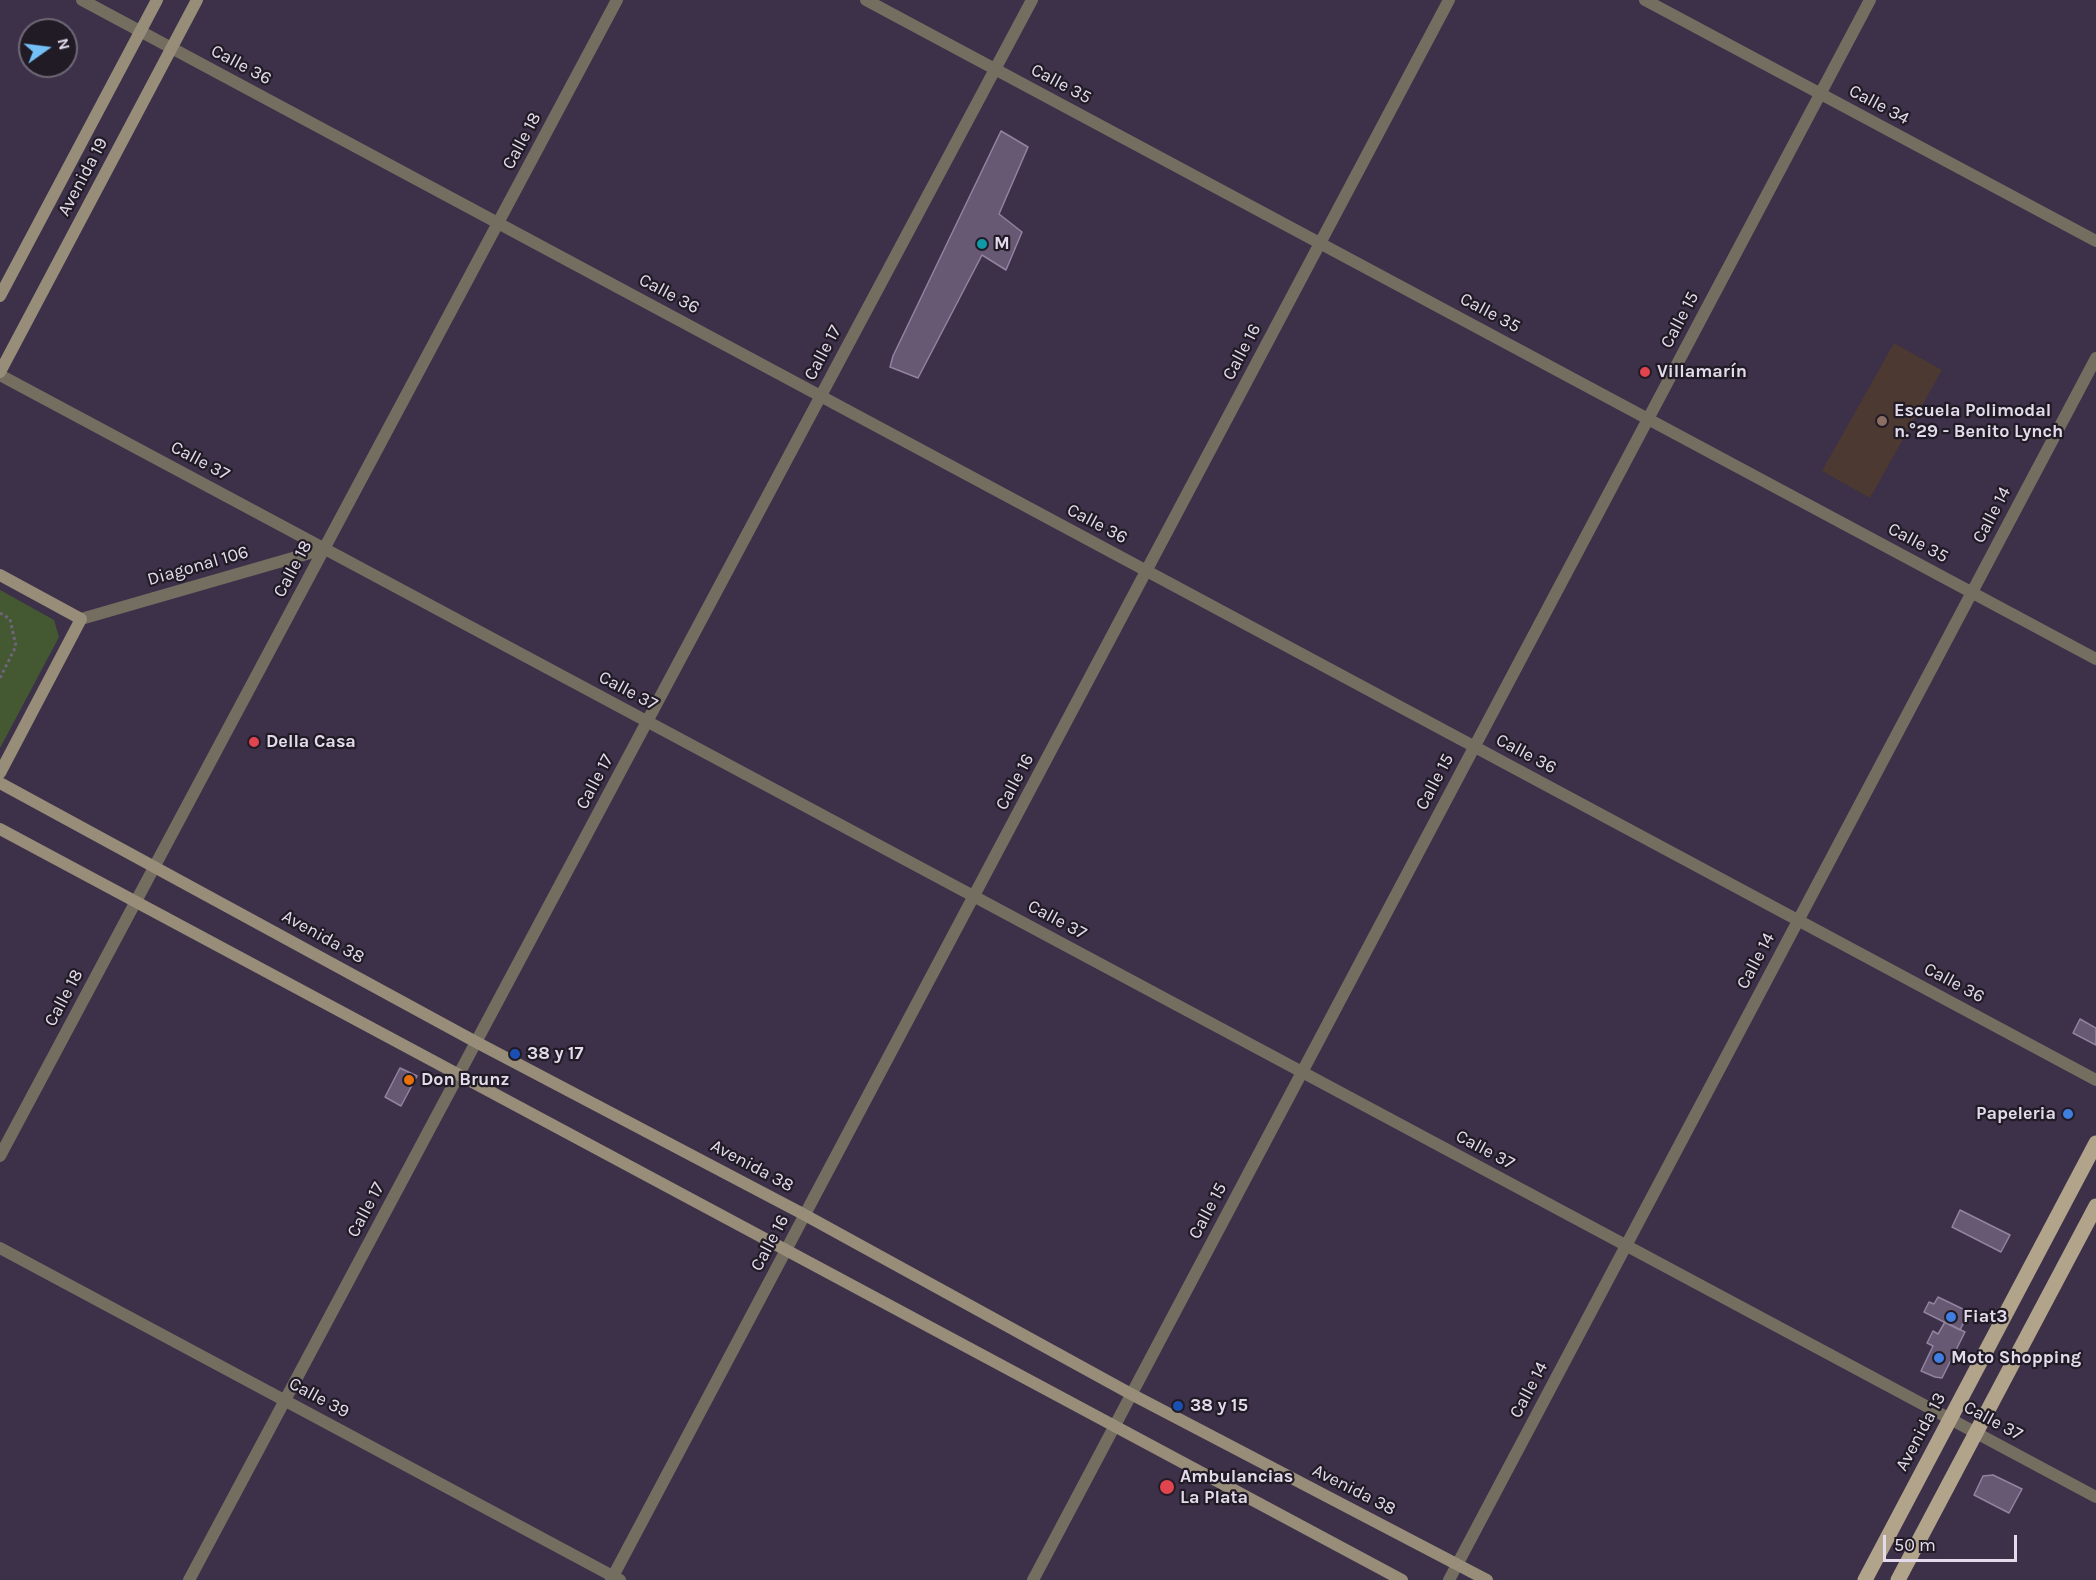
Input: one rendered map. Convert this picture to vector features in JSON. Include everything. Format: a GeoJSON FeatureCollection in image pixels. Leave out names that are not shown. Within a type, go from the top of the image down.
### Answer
{"type":"FeatureCollection","features":[{"type":"Feature","properties":{"kind":"main road","name":"Avenida 19"},"geometry":{"type":"LineString","coordinates":[[0,296],[157,0]]}},
{"type":"Feature","properties":{"kind":"main road","name":"Avenida 19"},"geometry":{"type":"LineString","coordinates":[[0,373],[197,0]]}},
{"type":"Feature","properties":{"kind":"main road"},"geometry":{"type":"LineString","coordinates":[[0,575],[81,619],[0,772]]}},
{"type":"Feature","properties":{"kind":"main road","name":"Avenida 38"},"geometry":{"type":"LineString","coordinates":[[0,783],[476,1042],[805,1215],[1131,1394],[1487,1580]]}},
{"type":"Feature","properties":{"kind":"main road"},"geometry":{"type":"LineString","coordinates":[[0,829],[1402,1580]]}},
{"type":"Feature","properties":{"kind":"main road","name":"Avenida 13"},"geometry":{"type":"LineString","coordinates":[[1865,1580],[2096,1143]]}},
{"type":"Feature","properties":{"kind":"main road"},"geometry":{"type":"LineString","coordinates":[[1898,1580],[2096,1206]]}},
{"type":"Feature","properties":{"kind":"street","name":"Calle 36"},"geometry":{"type":"LineString","coordinates":[[82,0],[2096,1080]]}},
{"type":"Feature","properties":{"kind":"street","name":"Calle 18"},"geometry":{"type":"LineString","coordinates":[[0,1156],[617,0]]}},
{"type":"Feature","properties":{"kind":"street","name":"Calle 35"},"geometry":{"type":"LineString","coordinates":[[866,0],[2096,658]]}},
{"type":"Feature","properties":{"kind":"street","name":"Calle 17"},"geometry":{"type":"LineString","coordinates":[[189,1580],[1032,0]]}},
{"type":"Feature","properties":{"kind":"street","name":"Calle 16"},"geometry":{"type":"LineString","coordinates":[[615,1579],[786,1250],[1449,0]]}},
{"type":"Feature","properties":{"kind":"street","name":"Calle 34"},"geometry":{"type":"LineString","coordinates":[[1645,0],[2096,241]]}},
{"type":"Feature","properties":{"kind":"street","name":"Calle 15"},"geometry":{"type":"LineString","coordinates":[[1033,1580],[1870,0]]}},
{"type":"Feature","properties":{"kind":"street","name":"Calle 14"},"geometry":{"type":"LineString","coordinates":[[1449,1580],[2096,358]]}},
{"type":"Feature","properties":{"kind":"street","name":"Calle 37"},"geometry":{"type":"LineString","coordinates":[[0,373],[324,549],[2096,1497]]}},
{"type":"Feature","properties":{"kind":"street","name":"Diagonal 106"},"geometry":{"type":"LineString","coordinates":[[81,619],[324,549]]}},
{"type":"Feature","properties":{"kind":"street","name":"Calle 39"},"geometry":{"type":"LineString","coordinates":[[0,1248],[615,1579]]}},
{"type":"Feature","properties":{"kind":"path"},"geometry":{"type":"LineString","coordinates":[[0,613],[10,619],[16,646],[0,678]]}},
{"type":"Feature","properties":{"kind":"shaded area","name":"Escuela Polimodal n.°29 - Benito Lynch"},"geometry":{"type":"Polygon","coordinates":[[[1894,343],[1942,370],[1870,498],[1822,471],[1894,343]]]}},
{"type":"Feature","properties":{"kind":"green space"},"geometry":{"type":"Polygon","coordinates":[[[0,590],[54,620],[59,637],[0,748],[0,590]]]}},
{"type":"Feature","properties":{"kind":"building","name":"M"},"geometry":{"type":"Polygon","coordinates":[[[1001,131],[1028,147],[999,214],[1022,232],[1006,270],[982,255],[918,378],[890,367],[893,356],[1001,131]]]}},
{"type":"Feature","properties":{"kind":"building"},"geometry":{"type":"Polygon","coordinates":[[[2080,1019],[2096,1028],[2096,1045],[2073,1033],[2080,1019]]]}},
{"type":"Feature","properties":{"kind":"building"},"geometry":{"type":"Polygon","coordinates":[[[400,1068],[417,1076],[401,1106],[385,1097],[400,1068]]]}},
{"type":"Feature","properties":{"kind":"building"},"geometry":{"type":"Polygon","coordinates":[[[1960,1210],[2010,1235],[2001,1252],[1952,1227],[1960,1210]]]}},
{"type":"Feature","properties":{"kind":"building","name":"Fiat3"},"geometry":{"type":"Polygon","coordinates":[[[1938,1297],[1969,1312],[1960,1330],[1924,1312],[1929,1302],[1934,1304],[1938,1297]]]}},
{"type":"Feature","properties":{"kind":"building","name":"Moto Shopping"},"geometry":{"type":"Polygon","coordinates":[[[1945,1322],[1965,1332],[1942,1378],[1921,1371],[1933,1346],[1927,1343],[1933,1331],[1938,1334],[1945,1322]]]}},
{"type":"Feature","properties":{"kind":"building"},"geometry":{"type":"Polygon","coordinates":[[[1993,1475],[2022,1489],[2009,1513],[1974,1495],[1983,1476],[1993,1475]]]}},
{"type":"Feature","properties":{"kind":"place","name":"M"},"geometry":{"type":"Point","coordinates":[982,244]}},
{"type":"Feature","properties":{"kind":"place","name":"Villamarín"},"geometry":{"type":"Point","coordinates":[1645,372]}},
{"type":"Feature","properties":{"kind":"place","name":"Escuela Polimodal n.°29 - Benito Lynch"},"geometry":{"type":"Point","coordinates":[1882,421]}},
{"type":"Feature","properties":{"kind":"place","name":"Della Casa"},"geometry":{"type":"Point","coordinates":[254,742]}},
{"type":"Feature","properties":{"kind":"place","name":"38 y 17"},"geometry":{"type":"Point","coordinates":[515,1054]}},
{"type":"Feature","properties":{"kind":"place","name":"Don Brunz"},"geometry":{"type":"Point","coordinates":[409,1080]}},
{"type":"Feature","properties":{"kind":"place","name":"Papeleria"},"geometry":{"type":"Point","coordinates":[2068,1114]}},
{"type":"Feature","properties":{"kind":"place","name":"Fiat3"},"geometry":{"type":"Point","coordinates":[1951,1317]}},
{"type":"Feature","properties":{"kind":"place","name":"Moto Shopping"},"geometry":{"type":"Point","coordinates":[1939,1358]}},
{"type":"Feature","properties":{"kind":"place","name":"38 y 15"},"geometry":{"type":"Point","coordinates":[1178,1406]}},
{"type":"Feature","properties":{"kind":"place","name":"Ambulancias La Plata"},"geometry":{"type":"Point","coordinates":[1167,1487]}}]}
